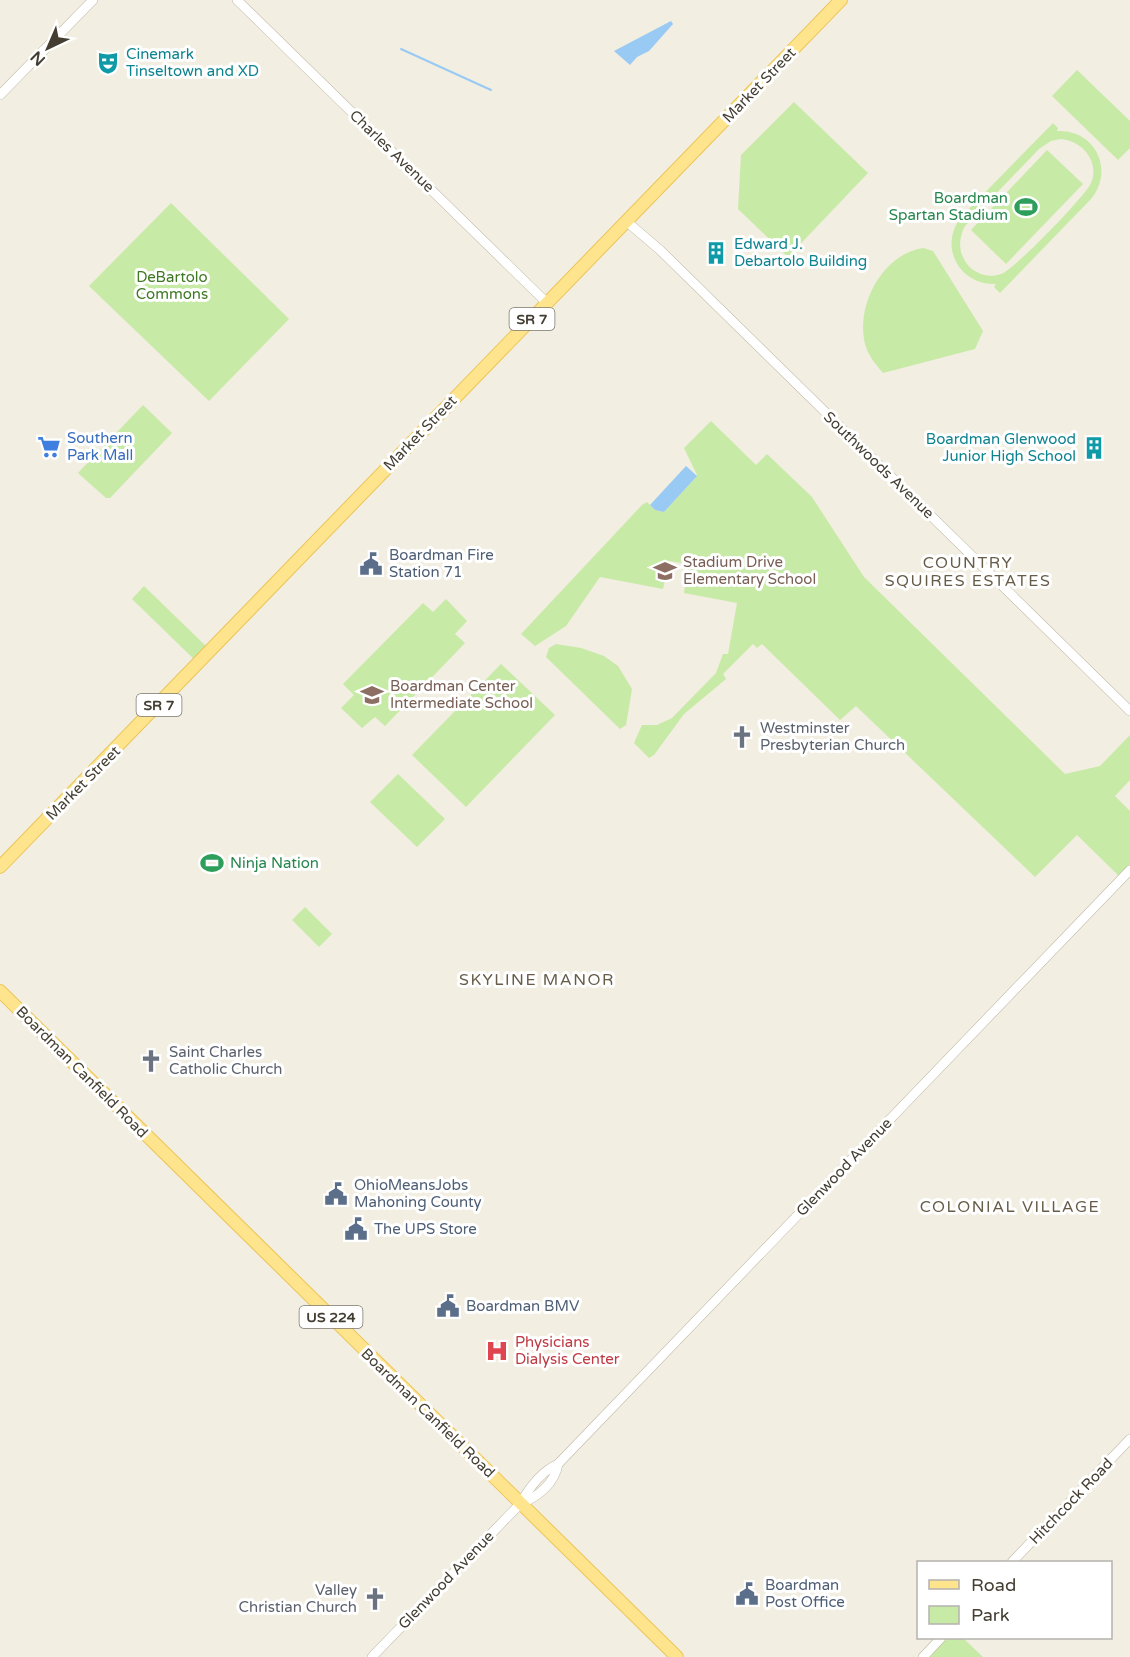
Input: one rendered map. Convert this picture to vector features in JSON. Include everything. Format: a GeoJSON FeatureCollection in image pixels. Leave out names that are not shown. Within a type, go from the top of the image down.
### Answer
{"type":"FeatureCollection","features":[{"type":"Feature","properties":{"kind":"main road","name":"Market Street"},"geometry":{"type":"LineString","coordinates":[[0,867],[841,0]]}},
{"type":"Feature","properties":{"kind":"main road","name":"Boardman Canfield Road"},"geometry":{"type":"LineString","coordinates":[[0,992],[677,1657]]}},
{"type":"Feature","properties":{"kind":"street"},"geometry":{"type":"LineString","coordinates":[[0,95],[93,0]]}},
{"type":"Feature","properties":{"kind":"street","name":"Charles Avenue"},"geometry":{"type":"LineString","coordinates":[[237,0],[547,303]]}},
{"type":"Feature","properties":{"kind":"street","name":"Southwoods Avenue"},"geometry":{"type":"LineString","coordinates":[[626,221],[655,244],[1130,711]]}},
{"type":"Feature","properties":{"kind":"street","name":"Glenwood Avenue"},"geometry":{"type":"LineString","coordinates":[[372,1657],[520,1503],[527,1491],[550,1468],[558,1464],[1130,870]]}},
{"type":"Feature","properties":{"kind":"street","name":"Hitchcock Road"},"geometry":{"type":"LineString","coordinates":[[1014,1561],[1130,1439]]}},
{"type":"Feature","properties":{"kind":"street"},"geometry":{"type":"LineString","coordinates":[[922,1657],[940,1639]]}},
{"type":"Feature","properties":{"kind":"green space"},"geometry":{"type":"Polygon","coordinates":[[[1077,70],[1130,121],[1130,148],[1118,160],[1052,96],[1077,70]]]}},
{"type":"Feature","properties":{"kind":"green space"},"geometry":{"type":"Polygon","coordinates":[[[794,102],[868,173],[788,257],[738,209],[741,155],[794,102]]]}},
{"type":"Feature","properties":{"kind":"green space"},"geometry":{"type":"Polygon","coordinates":[[[1053,123],[1058,128],[1057,131],[1070,132],[1082,137],[1097,153],[1101,164],[1101,176],[1098,188],[1091,199],[1000,293],[994,287],[996,284],[983,283],[971,278],[962,271],[956,261],[952,251],[952,239],[955,227],[962,216],[1053,123]],[[1061,139],[1051,141],[1039,149],[965,226],[961,235],[960,248],[965,261],[972,269],[991,276],[1008,270],[1048,233],[1085,192],[1093,177],[1092,162],[1083,149],[1061,139]]]}},
{"type":"Feature","properties":{"kind":"green space"},"geometry":{"type":"Polygon","coordinates":[[[1047,150],[1083,184],[1006,264],[971,230],[1047,150]]]}},
{"type":"Feature","properties":{"kind":"green space","name":"DeBartolo Commons"},"geometry":{"type":"Polygon","coordinates":[[[171,203],[289,319],[209,401],[89,286],[171,203]]]}},
{"type":"Feature","properties":{"kind":"green space"},"geometry":{"type":"Polygon","coordinates":[[[923,248],[933,251],[983,331],[975,349],[883,373],[867,350],[863,335],[867,302],[883,273],[894,261],[923,248]]]}},
{"type":"Feature","properties":{"kind":"green space"},"geometry":{"type":"Polygon","coordinates":[[[143,405],[172,433],[110,498],[106,498],[78,473],[143,405]]]}},
{"type":"Feature","properties":{"kind":"green space"},"geometry":{"type":"Polygon","coordinates":[[[711,421],[756,465],[767,454],[812,497],[864,577],[1065,774],[1100,766],[1130,735],[1130,780],[1115,796],[1130,811],[1130,870],[1122,879],[1077,835],[1035,877],[856,706],[840,720],[762,644],[757,648],[753,644],[723,674],[726,679],[684,714],[654,755],[649,758],[634,743],[642,725],[657,725],[672,718],[716,673],[723,654],[728,654],[737,603],[684,593],[688,564],[669,561],[663,589],[600,577],[566,626],[535,646],[521,634],[642,505],[647,502],[655,510],[664,512],[694,479],[697,475],[684,448],[711,421]]]}},
{"type":"Feature","properties":{"kind":"green space"},"geometry":{"type":"Polygon","coordinates":[[[144,586],[211,651],[199,664],[132,599],[144,586]]]}},
{"type":"Feature","properties":{"kind":"green space"},"geometry":{"type":"Polygon","coordinates":[[[446,599],[467,621],[455,634],[465,643],[385,726],[375,717],[362,728],[341,708],[354,695],[343,684],[423,603],[433,612],[446,599]]]}},
{"type":"Feature","properties":{"kind":"green space"},"geometry":{"type":"Polygon","coordinates":[[[556,644],[581,648],[604,656],[618,666],[632,689],[626,725],[620,729],[546,657],[549,648],[556,644]]]}},
{"type":"Feature","properties":{"kind":"green space"},"geometry":{"type":"Polygon","coordinates":[[[501,664],[555,715],[466,807],[412,755],[501,664]]]}},
{"type":"Feature","properties":{"kind":"green space"},"geometry":{"type":"Polygon","coordinates":[[[398,774],[445,819],[417,847],[370,802],[398,774]]]}},
{"type":"Feature","properties":{"kind":"green space"},"geometry":{"type":"Polygon","coordinates":[[[305,907],[332,934],[319,947],[292,920],[305,907]]]}},
{"type":"Feature","properties":{"kind":"green space"},"geometry":{"type":"Polygon","coordinates":[[[940,1639],[964,1639],[983,1657],[926,1657],[940,1639]]]}},
{"type":"Feature","properties":{"kind":"water"},"geometry":{"type":"Polygon","coordinates":[[[671,21],[673,24],[649,51],[637,57],[630,65],[614,51],[671,21]]]}},
{"type":"Feature","properties":{"kind":"water"},"geometry":{"type":"Polygon","coordinates":[[[686,466],[697,476],[664,512],[655,510],[650,505],[686,466]]]}},
{"type":"Feature","properties":{"kind":"waterway"},"geometry":{"type":"LineString","coordinates":[[401,49],[491,90]]}},
{"type":"Feature","properties":{"kind":"place","name":"Cinemark Tinseltown and XD"},"geometry":{"type":"Point","coordinates":[108,63]}},
{"type":"Feature","properties":{"kind":"place","name":"Boardman Spartan Stadium"},"geometry":{"type":"Point","coordinates":[1026,207]}},
{"type":"Feature","properties":{"kind":"place","name":"Edward J. Debartolo Building"},"geometry":{"type":"Point","coordinates":[716,253]}},
{"type":"Feature","properties":{"kind":"place","name":"Southern Park Mall"},"geometry":{"type":"Point","coordinates":[49,447]}},
{"type":"Feature","properties":{"kind":"place","name":"Boardman Glenwood Junior High School"},"geometry":{"type":"Point","coordinates":[1094,448]}},
{"type":"Feature","properties":{"kind":"place","name":"Boardman Fire Station 71"},"geometry":{"type":"Point","coordinates":[371,564]}},
{"type":"Feature","properties":{"kind":"place","name":"Stadium Drive Elementary School"},"geometry":{"type":"Point","coordinates":[665,571]}},
{"type":"Feature","properties":{"kind":"place","name":"Boardman Center Intermediate School"},"geometry":{"type":"Point","coordinates":[372,695]}},
{"type":"Feature","properties":{"kind":"place","name":"Westminster Presbyterian Church"},"geometry":{"type":"Point","coordinates":[742,737]}},
{"type":"Feature","properties":{"kind":"place","name":"Ninja Nation"},"geometry":{"type":"Point","coordinates":[212,863]}},
{"type":"Feature","properties":{"kind":"place","name":"Saint Charles Catholic Church"},"geometry":{"type":"Point","coordinates":[151,1061]}},
{"type":"Feature","properties":{"kind":"place","name":"OhioMeansJobs Mahoning County"},"geometry":{"type":"Point","coordinates":[336,1194]}},
{"type":"Feature","properties":{"kind":"place","name":"The UPS Store"},"geometry":{"type":"Point","coordinates":[356,1229]}},
{"type":"Feature","properties":{"kind":"place","name":"Boardman BMV"},"geometry":{"type":"Point","coordinates":[448,1306]}},
{"type":"Feature","properties":{"kind":"place","name":"Physicians Dialysis Center"},"geometry":{"type":"Point","coordinates":[497,1351]}},
{"type":"Feature","properties":{"kind":"place","name":"Boardman Post Office"},"geometry":{"type":"Point","coordinates":[747,1594]}},
{"type":"Feature","properties":{"kind":"place","name":"Valley Christian Church"},"geometry":{"type":"Point","coordinates":[375,1599]}},
{"type":"Feature","properties":{"kind":"district","name":"COUNTRY SQUIRES ESTATES"},"geometry":{"type":"Point","coordinates":[968,571]}},
{"type":"Feature","properties":{"kind":"district","name":"SKYLINE MANOR"},"geometry":{"type":"Point","coordinates":[537,979]}},
{"type":"Feature","properties":{"kind":"district","name":"COLONIAL VILLAGE"},"geometry":{"type":"Point","coordinates":[1010,1206]}}]}
